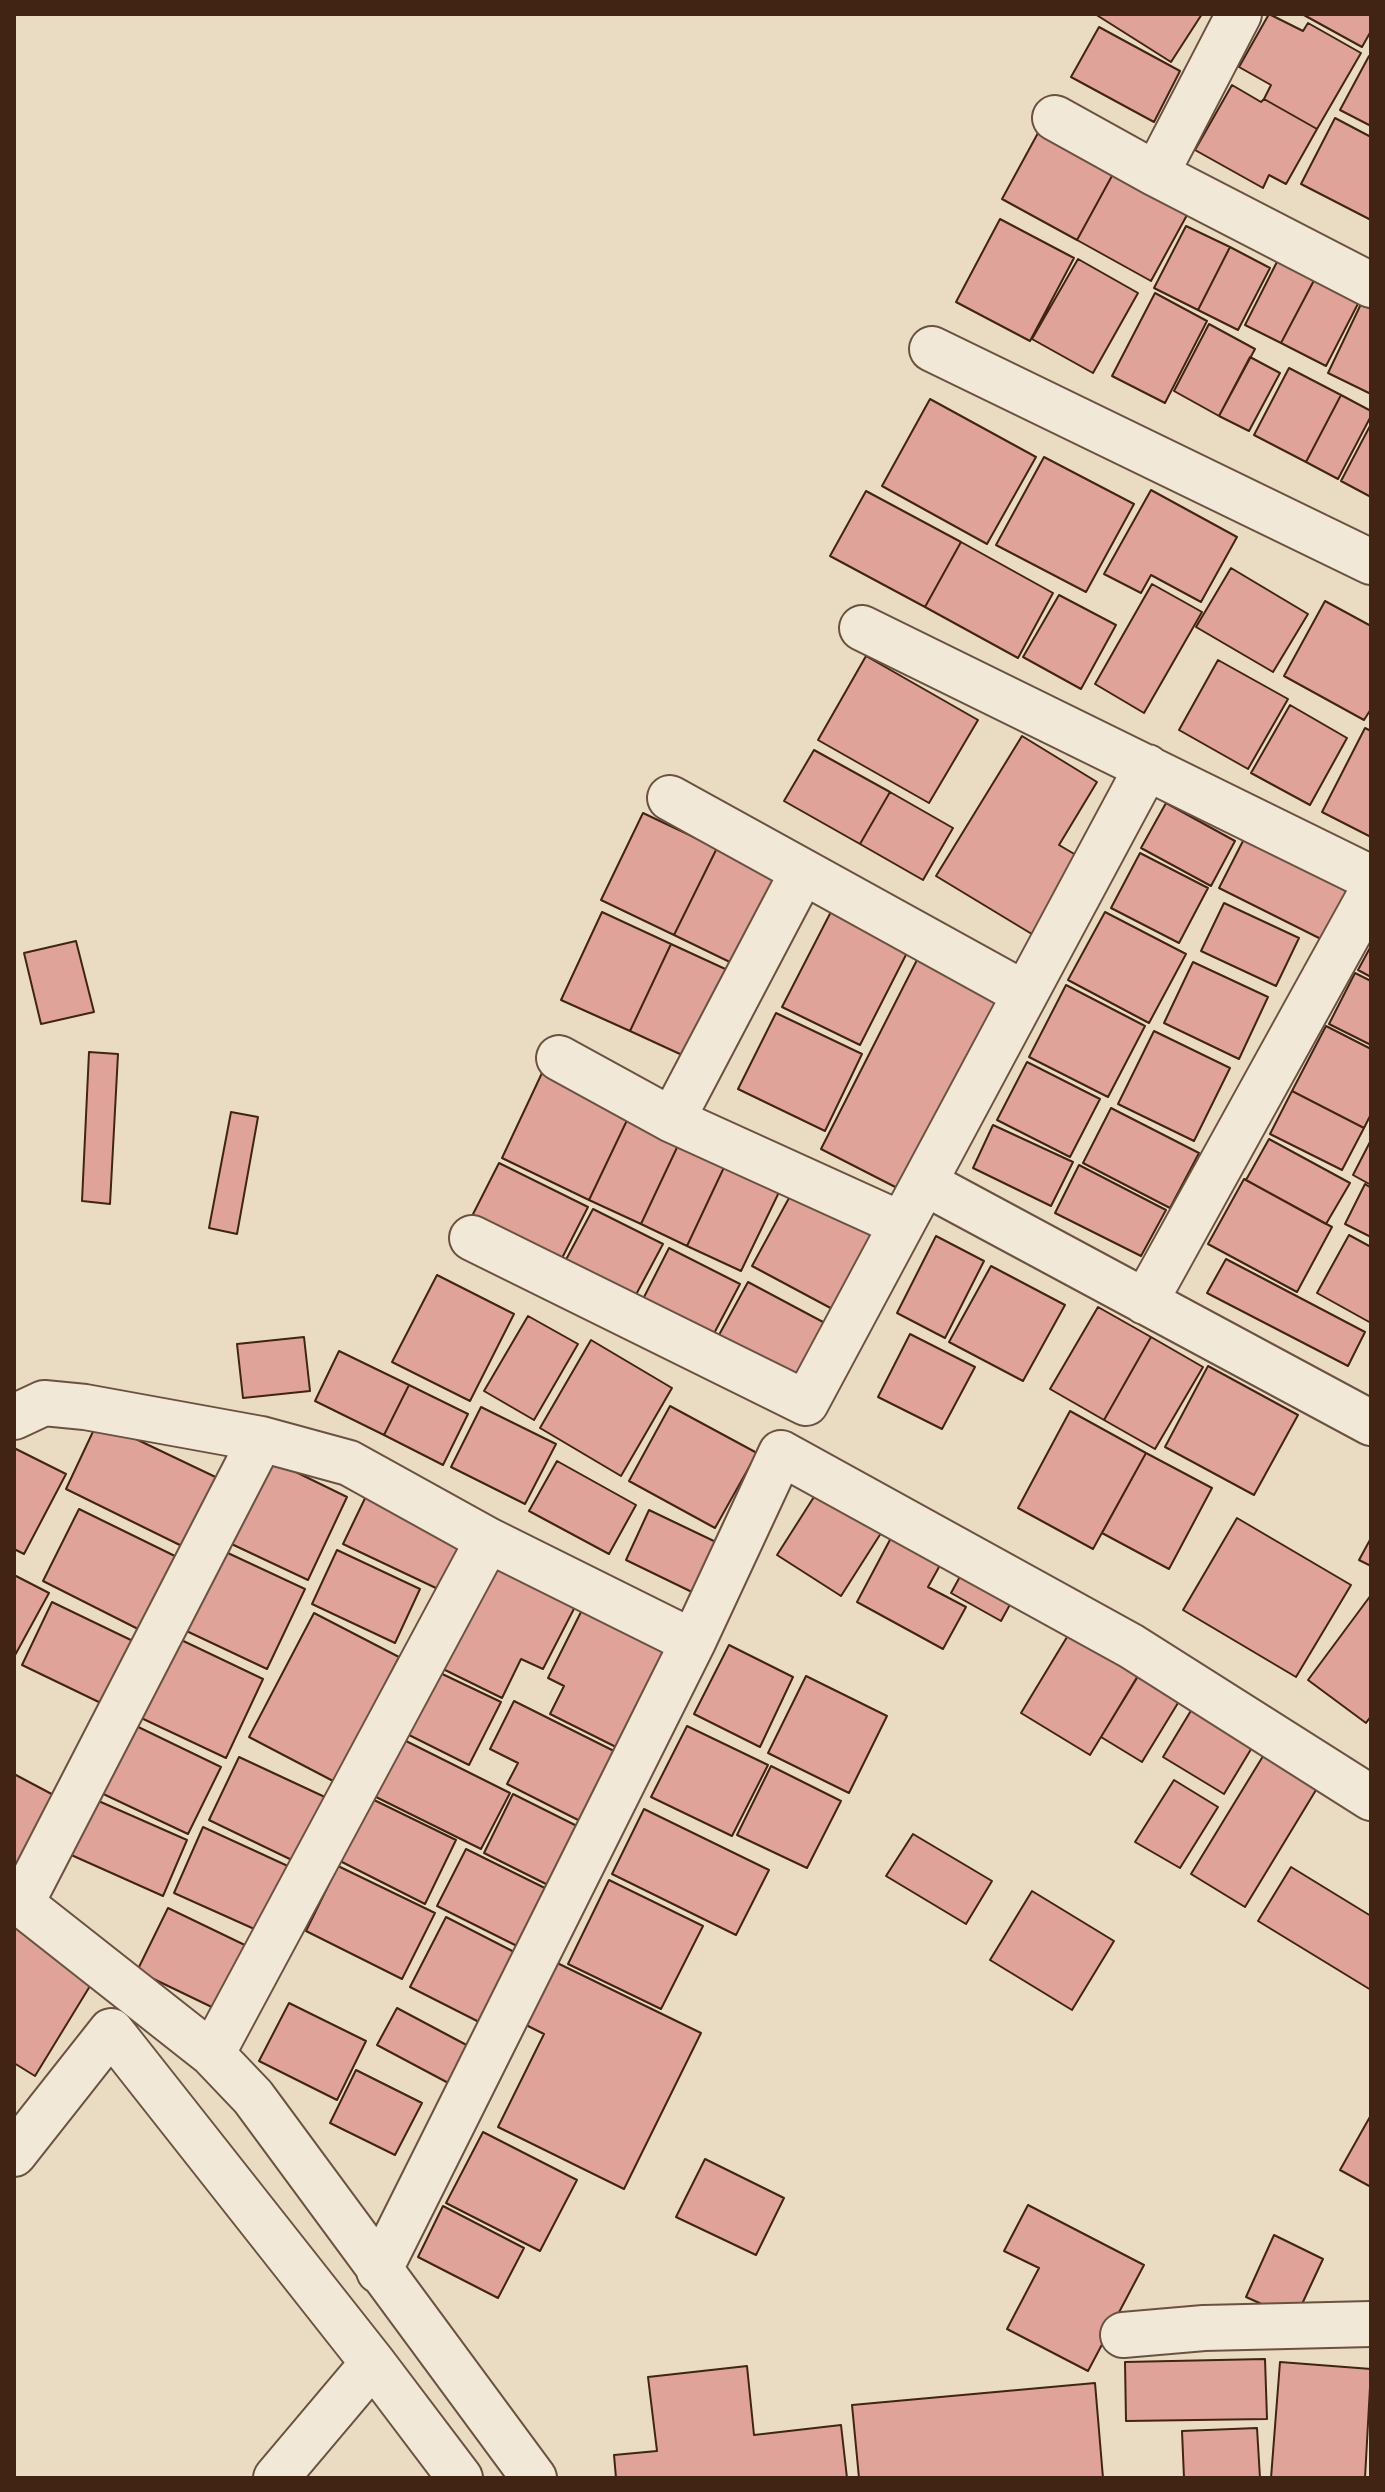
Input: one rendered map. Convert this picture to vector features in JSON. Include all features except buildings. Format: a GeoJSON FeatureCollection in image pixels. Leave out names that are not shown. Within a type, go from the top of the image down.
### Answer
{"type":"FeatureCollection","features":[{"type":"Feature","properties":{"kind":"street"},"geometry":{"type":"LineString","coordinates":[[1156,174],[1239,14]]}},
{"type":"Feature","properties":{"kind":"street"},"geometry":{"type":"LineString","coordinates":[[1055,118],[1156,174],[1367,272]]}},
{"type":"Feature","properties":{"kind":"street"},"geometry":{"type":"LineString","coordinates":[[932,349],[1371,562]]}},
{"type":"Feature","properties":{"kind":"street"},"geometry":{"type":"LineString","coordinates":[[862,628],[1371,878]]}},
{"type":"Feature","properties":{"kind":"street"},"geometry":{"type":"LineString","coordinates":[[472,1238],[806,1403],[1147,767]]}},
{"type":"Feature","properties":{"kind":"street"},"geometry":{"type":"LineString","coordinates":[[670,798],[1025,994]]}},
{"type":"Feature","properties":{"kind":"street"},"geometry":{"type":"LineString","coordinates":[[672,1120],[802,873]]}},
{"type":"Feature","properties":{"kind":"street"},"geometry":{"type":"LineString","coordinates":[[1145,1302],[1371,893]]}},
{"type":"Feature","properties":{"kind":"street"},"geometry":{"type":"LineString","coordinates":[[559,1058],[672,1120],[901,1224]]}},
{"type":"Feature","properties":{"kind":"street"},"geometry":{"type":"LineString","coordinates":[[925,1183],[1371,1422]]}},
{"type":"Feature","properties":{"kind":"street"},"geometry":{"type":"LineString","coordinates":[[14,1417],[44,1403],[85,1407],[261,1439],[349,1463],[488,1540],[693,1642]]}},
{"type":"Feature","properties":{"kind":"street"},"geometry":{"type":"LineString","coordinates":[[261,1439],[18,1900],[212,2054],[253,2097],[534,2478]]}},
{"type":"Feature","properties":{"kind":"street"},"geometry":{"type":"LineString","coordinates":[[379,2271],[693,1642],[781,1453],[1131,1646],[1371,1798]]}},
{"type":"Feature","properties":{"kind":"street"},"geometry":{"type":"LineString","coordinates":[[212,2054],[488,1540]]}},
{"type":"Feature","properties":{"kind":"street"},"geometry":{"type":"LineString","coordinates":[[14,2154],[111,2031],[460,2478]]}},
{"type":"Feature","properties":{"kind":"street"},"geometry":{"type":"LineString","coordinates":[[1123,2335],[1204,2328],[1371,2324]]}},
{"type":"Feature","properties":{"kind":"street"},"geometry":{"type":"LineString","coordinates":[[276,2478],[373,2363]]}}]}
